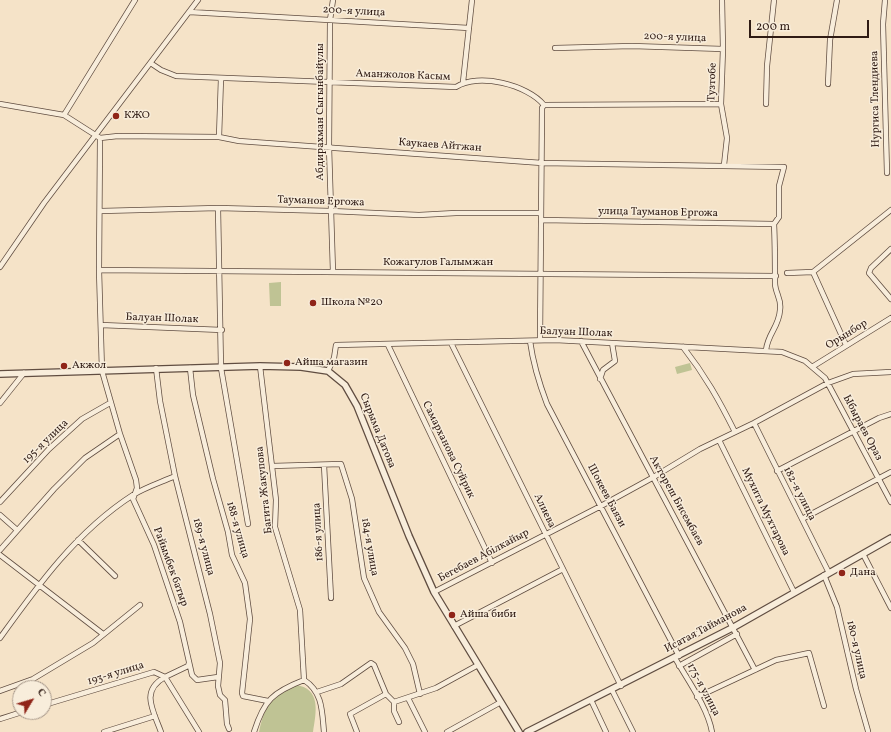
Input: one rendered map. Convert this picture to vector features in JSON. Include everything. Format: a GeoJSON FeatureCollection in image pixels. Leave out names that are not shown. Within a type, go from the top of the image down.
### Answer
{"type":"FeatureCollection","features":[{"type":"Feature","properties":{"kind":"street"},"geometry":{"type":"LineString","coordinates":[[64,115],[135,0]]}},
{"type":"Feature","properties":{"kind":"street"},"geometry":{"type":"LineString","coordinates":[[0,267],[44,203],[98,137],[198,0]]}},
{"type":"Feature","properties":{"kind":"street","name":"Абдирахман Сыгынбайулы"},"geometry":{"type":"LineString","coordinates":[[332,0],[330,20],[329,147],[333,272]]}},
{"type":"Feature","properties":{"kind":"street"},"geometry":{"type":"LineString","coordinates":[[463,82],[472,0]]}},
{"type":"Feature","properties":{"kind":"street","name":"Тузтобе"},"geometry":{"type":"LineString","coordinates":[[722,0],[723,49],[721,104],[727,138],[724,165]]}},
{"type":"Feature","properties":{"kind":"street"},"geometry":{"type":"LineString","coordinates":[[766,104],[767,66],[774,0]]}},
{"type":"Feature","properties":{"kind":"street"},"geometry":{"type":"LineString","coordinates":[[828,84],[830,40],[837,0]]}},
{"type":"Feature","properties":{"kind":"street","name":"Нургиса Тлендиева"},"geometry":{"type":"LineString","coordinates":[[885,0],[883,24],[887,173]]}},
{"type":"Feature","properties":{"kind":"street","name":"200-я улица"},"geometry":{"type":"LineString","coordinates":[[189,12],[469,28]]}},
{"type":"Feature","properties":{"kind":"street","name":"200-я улица"},"geometry":{"type":"LineString","coordinates":[[555,48],[632,46],[723,49]]}},
{"type":"Feature","properties":{"kind":"street","name":"Аманжолов Касым"},"geometry":{"type":"LineString","coordinates":[[152,64],[161,70],[176,76],[262,78],[456,87],[463,82],[481,80],[498,82],[538,96],[544,105]]}},
{"type":"Feature","properties":{"kind":"street"},"geometry":{"type":"LineString","coordinates":[[218,137],[221,78]]}},
{"type":"Feature","properties":{"kind":"street"},"geometry":{"type":"LineString","coordinates":[[0,104],[64,115],[98,137]]}},
{"type":"Feature","properties":{"kind":"street"},"geometry":{"type":"LineString","coordinates":[[540,340],[542,108],[544,105],[721,104]]}},
{"type":"Feature","properties":{"kind":"street","name":"Каукаев Айтжан"},"geometry":{"type":"LineString","coordinates":[[98,137],[218,137],[238,141],[542,163],[784,167],[779,186],[779,217],[774,224]]}},
{"type":"Feature","properties":{"kind":"street","name":"Райымбек батыр"},"geometry":{"type":"LineString","coordinates":[[98,137],[101,211],[99,270],[102,371],[110,402],[136,480],[137,488],[133,499],[134,504],[154,544],[180,622],[190,660],[189,663],[192,675],[197,680],[218,677]]}},
{"type":"Feature","properties":{"kind":"street","name":"Тауманов Ергожа"},"geometry":{"type":"LineString","coordinates":[[101,211],[218,208],[331,210],[419,215],[456,213],[541,213]]}},
{"type":"Feature","properties":{"kind":"street","name":"188-я улица"},"geometry":{"type":"LineString","coordinates":[[218,208],[222,330],[221,368],[248,524]]}},
{"type":"Feature","properties":{"kind":"street"},"geometry":{"type":"LineString","coordinates":[[787,273],[813,272],[891,210]]}},
{"type":"Feature","properties":{"kind":"street","name":"улица Тауманов Ергожа"},"geometry":{"type":"LineString","coordinates":[[542,220],[774,224]]}},
{"type":"Feature","properties":{"kind":"street"},"geometry":{"type":"LineString","coordinates":[[766,350],[767,338],[779,321],[781,301],[775,285],[774,224]]}},
{"type":"Feature","properties":{"kind":"street"},"geometry":{"type":"LineString","coordinates":[[891,249],[871,268],[869,273],[891,298]]}},
{"type":"Feature","properties":{"kind":"street","name":"Кожагулов Галымжан"},"geometry":{"type":"LineString","coordinates":[[99,270],[776,276]]}},
{"type":"Feature","properties":{"kind":"street"},"geometry":{"type":"LineString","coordinates":[[813,272],[846,345]]}},
{"type":"Feature","properties":{"kind":"street","name":"Орынбор"},"geometry":{"type":"LineString","coordinates":[[812,367],[891,318]]}},
{"type":"Feature","properties":{"kind":"street","name":"Балуан Шолак"},"geometry":{"type":"LineString","coordinates":[[101,325],[222,330]]}},
{"type":"Feature","properties":{"kind":"street","name":"Балуан Шолак"},"geometry":{"type":"LineString","coordinates":[[328,371],[334,358],[336,345],[540,340],[766,350],[782,352],[805,361],[812,367]]}},
{"type":"Feature","properties":{"kind":"street","name":"Шокеев Баязи"},"geometry":{"type":"LineString","coordinates":[[530,341],[536,373],[547,404],[674,646],[677,657]]}},
{"type":"Feature","properties":{"kind":"street","name":"Актореш Бисембаев"},"geometry":{"type":"LineString","coordinates":[[581,341],[652,478],[729,617],[755,670]]}},
{"type":"Feature","properties":{"kind":"street","name":"Алиева"},"geometry":{"type":"LineString","coordinates":[[451,343],[621,686]]}},
{"type":"Feature","properties":{"kind":"street"},"geometry":{"type":"LineString","coordinates":[[600,379],[603,370],[615,361],[612,343]]}},
{"type":"Feature","properties":{"kind":"street","name":"Самарханова Суйрик"},"geometry":{"type":"LineString","coordinates":[[388,344],[492,562]]}},
{"type":"Feature","properties":{"kind":"street"},"geometry":{"type":"LineString","coordinates":[[683,346],[721,403],[734,432]]}},
{"type":"Feature","properties":{"kind":"street"},"geometry":{"type":"LineString","coordinates":[[0,374],[260,366],[301,367],[328,371]]}},
{"type":"Feature","properties":{"kind":"street","name":"Багита Жакупова"},"geometry":{"type":"LineString","coordinates":[[260,366],[276,500],[275,527],[300,610],[304,680]]}},
{"type":"Feature","properties":{"kind":"street","name":"Ыбыраев Ораз"},"geometry":{"type":"LineString","coordinates":[[812,367],[825,378],[828,383],[891,502]]}},
{"type":"Feature","properties":{"kind":"street","name":"189-я улица"},"geometry":{"type":"LineString","coordinates":[[156,368],[160,401],[175,476],[210,614],[220,663],[218,686],[220,695],[225,700],[227,724],[229,729]]}},
{"type":"Feature","properties":{"kind":"street","name":"188-я улица"},"geometry":{"type":"LineString","coordinates":[[190,368],[193,395],[213,479],[228,532],[232,555],[245,583],[250,619],[242,694],[243,696],[268,701]]}},
{"type":"Feature","properties":{"kind":"street","name":"Сырыма Датова"},"geometry":{"type":"LineString","coordinates":[[328,371],[345,385],[357,406],[409,536],[434,592],[519,732]]}},
{"type":"Feature","properties":{"kind":"street","name":"Бегебаев Абілкайыр"},"geometry":{"type":"LineString","coordinates":[[434,592],[601,506],[700,449],[754,423],[828,383],[853,374],[891,372]]}},
{"type":"Feature","properties":{"kind":"street"},"geometry":{"type":"LineString","coordinates":[[0,403],[24,373]]}},
{"type":"Feature","properties":{"kind":"street","name":"195-я улица"},"geometry":{"type":"LineString","coordinates":[[0,502],[49,449],[82,419],[110,402]]}},
{"type":"Feature","properties":{"kind":"street"},"geometry":{"type":"LineString","coordinates":[[777,470],[879,418],[891,414]]}},
{"type":"Feature","properties":{"kind":"street","name":"182-я улица"},"geometry":{"type":"LineString","coordinates":[[754,423],[802,519],[826,574]]}},
{"type":"Feature","properties":{"kind":"street"},"geometry":{"type":"LineString","coordinates":[[0,550],[54,489],[85,458],[120,434]]}},
{"type":"Feature","properties":{"kind":"street","name":"Мухита Мухтарова"},"geometry":{"type":"LineString","coordinates":[[719,440],[794,592]]}},
{"type":"Feature","properties":{"kind":"street","name":"184-я улица"},"geometry":{"type":"LineString","coordinates":[[324,465],[341,464],[352,499],[364,578],[379,612],[405,648],[413,664],[420,694]]}},
{"type":"Feature","properties":{"kind":"street"},"geometry":{"type":"LineString","coordinates":[[272,466],[324,465]]}},
{"type":"Feature","properties":{"kind":"street","name":"186-я улица"},"geometry":{"type":"LineString","coordinates":[[324,465],[331,598]]}},
{"type":"Feature","properties":{"kind":"street"},"geometry":{"type":"LineString","coordinates":[[802,519],[891,472]]}},
{"type":"Feature","properties":{"kind":"street"},"geometry":{"type":"LineString","coordinates":[[1,634],[18,610],[78,540],[134,494],[175,476]]}},
{"type":"Feature","properties":{"kind":"street"},"geometry":{"type":"LineString","coordinates":[[0,515],[17,530]]}},
{"type":"Feature","properties":{"kind":"street","name":"Исатая Тайманова"},"geometry":{"type":"LineString","coordinates":[[527,732],[621,686],[734,627],[891,538]]}},
{"type":"Feature","properties":{"kind":"street"},"geometry":{"type":"LineString","coordinates":[[78,540],[115,576]]}},
{"type":"Feature","properties":{"kind":"street"},"geometry":{"type":"LineString","coordinates":[[864,554],[891,608]]}},
{"type":"Feature","properties":{"kind":"street"},"geometry":{"type":"LineString","coordinates":[[0,555],[103,634]]}},
{"type":"Feature","properties":{"kind":"street"},"geometry":{"type":"LineString","coordinates":[[454,626],[563,569]]}},
{"type":"Feature","properties":{"kind":"street","name":"180-я улица"},"geometry":{"type":"LineString","coordinates":[[826,574],[837,607],[856,689],[868,731]]}},
{"type":"Feature","properties":{"kind":"street"},"geometry":{"type":"LineString","coordinates":[[0,691],[33,679],[93,643],[140,605]]}},
{"type":"Feature","properties":{"kind":"street"},"geometry":{"type":"LineString","coordinates":[[674,646],[729,617]]}},
{"type":"Feature","properties":{"kind":"street"},"geometry":{"type":"LineString","coordinates":[[680,666],[737,634]]}},
{"type":"Feature","properties":{"kind":"street"},"geometry":{"type":"LineString","coordinates":[[697,697],[787,656],[809,653],[824,706]]}},
{"type":"Feature","properties":{"kind":"street","name":"175-я улица"},"geometry":{"type":"LineString","coordinates":[[677,657],[680,666],[711,725],[712,732]]}},
{"type":"Feature","properties":{"kind":"street"},"geometry":{"type":"LineString","coordinates":[[161,732],[149,698],[151,690],[156,682],[188,666],[189,663]]}},
{"type":"Feature","properties":{"kind":"street"},"geometry":{"type":"LineString","coordinates":[[317,692],[341,684],[371,663],[374,665],[386,694],[394,702],[394,711],[399,722]]}},
{"type":"Feature","properties":{"kind":"street"},"geometry":{"type":"LineString","coordinates":[[394,702],[436,688],[478,665]]}},
{"type":"Feature","properties":{"kind":"street","name":"193-я улица"},"geometry":{"type":"LineString","coordinates":[[52,703],[154,672],[165,677]]}},
{"type":"Feature","properties":{"kind":"street"},"geometry":{"type":"LineString","coordinates":[[165,677],[199,732]]}},
{"type":"Feature","properties":{"kind":"street"},"geometry":{"type":"LineString","coordinates":[[254,732],[259,716],[273,695],[304,680],[317,692],[320,702],[324,732]]}},
{"type":"Feature","properties":{"kind":"street"},"geometry":{"type":"LineString","coordinates":[[612,690],[633,732]]}},
{"type":"Feature","properties":{"kind":"street"},"geometry":{"type":"LineString","coordinates":[[357,732],[350,714],[386,694]]}},
{"type":"Feature","properties":{"kind":"street"},"geometry":{"type":"LineString","coordinates":[[408,698],[425,732]]}},
{"type":"Feature","properties":{"kind":"street"},"geometry":{"type":"LineString","coordinates":[[591,700],[606,732]]}},
{"type":"Feature","properties":{"kind":"street"},"geometry":{"type":"LineString","coordinates":[[447,732],[501,702]]}},
{"type":"Feature","properties":{"kind":"street"},"geometry":{"type":"LineString","coordinates":[[0,718],[12,715]]}},
{"type":"Feature","properties":{"kind":"street"},"geometry":{"type":"LineString","coordinates":[[104,732],[155,716]]}},
{"type":"Feature","properties":{"kind":"green space"},"geometry":{"type":"Polygon","coordinates":[[[281,282],[281,306],[270,306],[269,283],[281,282]]]}},
{"type":"Feature","properties":{"kind":"green space"},"geometry":{"type":"Polygon","coordinates":[[[690,363],[692,370],[677,374],[675,367],[690,363]]]}},
{"type":"Feature","properties":{"kind":"green space"},"geometry":{"type":"Polygon","coordinates":[[[295,685],[304,687],[310,691],[313,696],[316,710],[313,732],[259,732],[264,715],[270,703],[280,694],[295,685]]]}},
{"type":"Feature","properties":{"kind":"place","name":"КЖО"},"geometry":{"type":"Point","coordinates":[116,116]}},
{"type":"Feature","properties":{"kind":"place","name":"Школа №20"},"geometry":{"type":"Point","coordinates":[313,303]}},
{"type":"Feature","properties":{"kind":"place","name":"Айша магазин"},"geometry":{"type":"Point","coordinates":[287,363]}},
{"type":"Feature","properties":{"kind":"place","name":"Акжол"},"geometry":{"type":"Point","coordinates":[64,366]}},
{"type":"Feature","properties":{"kind":"place","name":"Дана"},"geometry":{"type":"Point","coordinates":[842,573]}},
{"type":"Feature","properties":{"kind":"place","name":"Айша биби"},"geometry":{"type":"Point","coordinates":[452,615]}}]}
